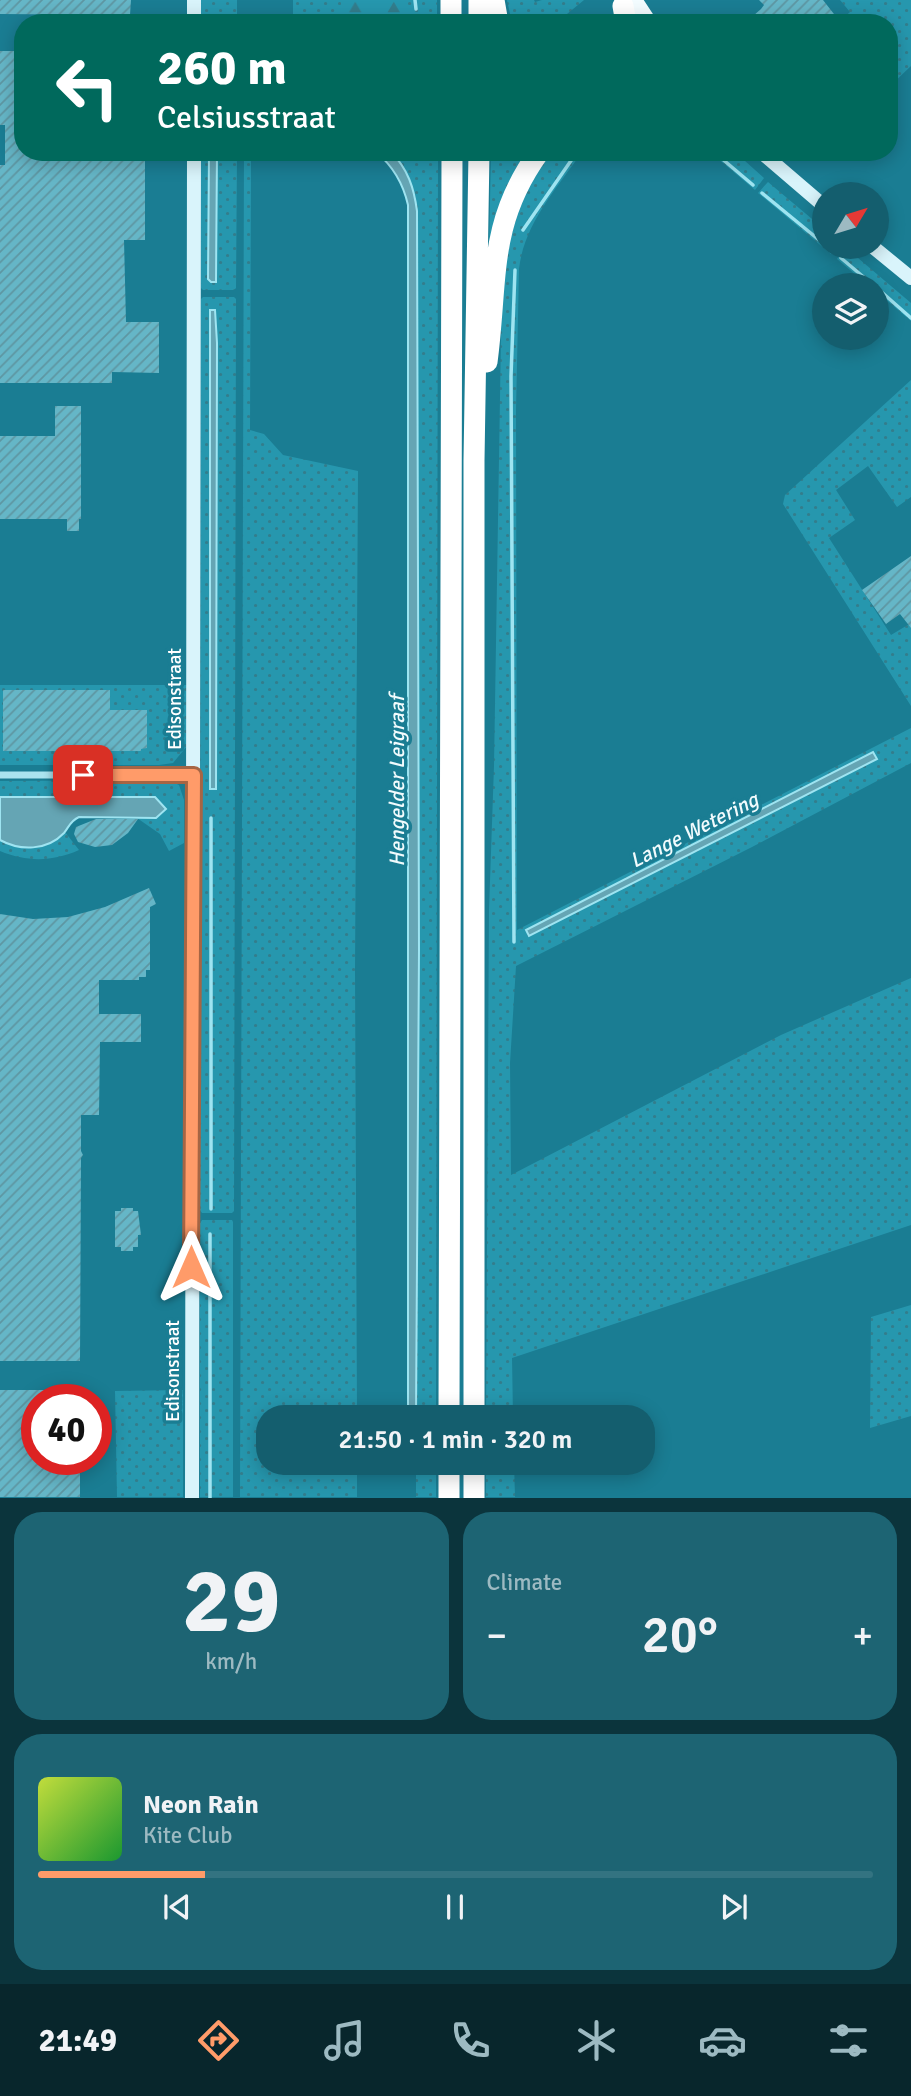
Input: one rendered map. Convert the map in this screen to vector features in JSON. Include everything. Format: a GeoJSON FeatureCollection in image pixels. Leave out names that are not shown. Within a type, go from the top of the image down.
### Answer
{"type":"FeatureCollection","features":[{"type":"Feature","properties":{"kind":"highway"},"geometry":{"type":"LineString","coordinates":[[449,1405],[452,161]]}},
{"type":"Feature","properties":{"kind":"highway"},"geometry":{"type":"LineString","coordinates":[[474,1405],[474,461],[479,161]]}},
{"type":"Feature","properties":{"kind":"highway"},"geometry":{"type":"LineString","coordinates":[[474,461],[491,333],[500,230],[519,184],[533,161]]}},
{"type":"Feature","properties":{"kind":"highway"},"geometry":{"type":"LineString","coordinates":[[449,1475],[449,1497]]}},
{"type":"Feature","properties":{"kind":"highway"},"geometry":{"type":"LineString","coordinates":[[474,1475],[474,1497]]}},
{"type":"Feature","properties":{"kind":"street","name":"Edisonstraat"},"geometry":{"type":"LineString","coordinates":[[192,1497],[194,161]]}},
{"type":"Feature","properties":{"kind":"street"},"geometry":{"type":"LineString","coordinates":[[772,161],[812,196]]}},
{"type":"Feature","properties":{"kind":"street"},"geometry":{"type":"LineString","coordinates":[[888,259],[911,278]]}},
{"type":"Feature","properties":{"kind":"street"},"geometry":{"type":"LineString","coordinates":[[0,775],[194,775]]}},
{"type":"Feature","properties":{"kind":"green space"},"geometry":{"type":"Polygon","coordinates":[[[201,0],[237,0],[237,14],[201,14],[201,0]]]}},
{"type":"Feature","properties":{"kind":"green space"},"geometry":{"type":"Polygon","coordinates":[[[293,0],[341,0],[341,14],[293,14],[293,0]]]}},
{"type":"Feature","properties":{"kind":"green space"},"geometry":{"type":"Polygon","coordinates":[[[341,0],[405,0],[405,14],[341,14],[341,0]]]}},
{"type":"Feature","properties":{"kind":"green space"},"geometry":{"type":"Polygon","coordinates":[[[405,0],[437,0],[437,14],[405,14],[405,0]]]}},
{"type":"Feature","properties":{"kind":"green space"},"geometry":{"type":"Polygon","coordinates":[[[507,0],[584,0],[567,14],[510,14],[507,0]]]}},
{"type":"Feature","properties":{"kind":"green space"},"geometry":{"type":"Polygon","coordinates":[[[840,0],[911,0],[911,66],[898,78],[898,14],[848,14],[850,12],[840,0]]]}},
{"type":"Feature","properties":{"kind":"green space"},"geometry":{"type":"Polygon","coordinates":[[[201,161],[237,161],[236,288],[201,288],[201,161]]]}},
{"type":"Feature","properties":{"kind":"green space"},"geometry":{"type":"Polygon","coordinates":[[[244,161],[251,161],[250,430],[264,434],[283,455],[358,471],[355,971],[357,1405],[256,1405],[256,1475],[357,1475],[357,1497],[240,1497],[244,161]]]}},
{"type":"Feature","properties":{"kind":"green space"},"geometry":{"type":"Polygon","coordinates":[[[396,161],[438,161],[436,1405],[416,1405],[419,950],[415,194],[396,161]]]}},
{"type":"Feature","properties":{"kind":"green space"},"geometry":{"type":"Polygon","coordinates":[[[491,161],[530,161],[489,253],[491,161]]]}},
{"type":"Feature","properties":{"kind":"green space"},"geometry":{"type":"Polygon","coordinates":[[[545,161],[575,161],[552,193],[527,237],[519,269],[516,410],[517,930],[911,728],[911,763],[516,966],[510,1063],[511,1175],[781,1035],[911,978],[911,1225],[512,1358],[513,1405],[486,1405],[489,910],[502,275],[518,210],[545,161]]]}},
{"type":"Feature","properties":{"kind":"green space"},"geometry":{"type":"Polygon","coordinates":[[[721,161],[745,161],[764,178],[755,190],[721,161]]]}},
{"type":"Feature","properties":{"kind":"green space"},"geometry":{"type":"Polygon","coordinates":[[[768,182],[812,219],[812,238],[758,193],[768,182]]]}},
{"type":"Feature","properties":{"kind":"green space"},"geometry":{"type":"Polygon","coordinates":[[[837,259],[859,259],[876,273],[854,273],[837,259]]]}},
{"type":"Feature","properties":{"kind":"green space"},"geometry":{"type":"Polygon","coordinates":[[[889,284],[911,303],[911,321],[889,302],[889,284]]]}},
{"type":"Feature","properties":{"kind":"green space"},"geometry":{"type":"Polygon","coordinates":[[[203,297],[236,299],[232,1213],[202,1213],[200,1210],[203,297]]]}},
{"type":"Feature","properties":{"kind":"green space"},"geometry":{"type":"Polygon","coordinates":[[[911,380],[911,497],[897,507],[868,466],[836,490],[855,520],[829,538],[891,635],[911,623],[911,706],[783,504],[785,495],[911,380]]]}},
{"type":"Feature","properties":{"kind":"green space"},"geometry":{"type":"Polygon","coordinates":[[[0,685],[187,685],[187,746],[173,763],[159,765],[0,765],[0,685]]]}},
{"type":"Feature","properties":{"kind":"green space"},"geometry":{"type":"Polygon","coordinates":[[[168,780],[179,785],[184,800],[184,843],[169,851],[160,834],[137,818],[156,818],[165,809],[155,797],[0,797],[0,781],[168,780]]]}},
{"type":"Feature","properties":{"kind":"green space"},"geometry":{"type":"Polygon","coordinates":[[[65,832],[79,850],[59,857],[40,859],[0,851],[0,840],[26,847],[42,845],[65,832]]]}},
{"type":"Feature","properties":{"kind":"green space"},"geometry":{"type":"Polygon","coordinates":[[[202,1220],[233,1222],[233,1497],[200,1497],[202,1220]]]}},
{"type":"Feature","properties":{"kind":"green space"},"geometry":{"type":"Polygon","coordinates":[[[911,1305],[911,1416],[870,1428],[871,1317],[911,1305]]]}},
{"type":"Feature","properties":{"kind":"green space"},"geometry":{"type":"Polygon","coordinates":[[[183,1390],[183,1497],[117,1497],[115,1391],[183,1390]]]}},
{"type":"Feature","properties":{"kind":"green space"},"geometry":{"type":"Polygon","coordinates":[[[416,1475],[436,1475],[436,1497],[416,1497],[416,1475]]]}},
{"type":"Feature","properties":{"kind":"green space"},"geometry":{"type":"Polygon","coordinates":[[[486,1475],[514,1475],[515,1497],[486,1497],[486,1475]]]}},
{"type":"Feature","properties":{"kind":"shaded area"},"geometry":{"type":"Polygon","coordinates":[[[209,161],[217,161],[216,282],[208,279],[209,161]]]}},
{"type":"Feature","properties":{"kind":"shaded area"},"geometry":{"type":"Polygon","coordinates":[[[385,161],[399,161],[402,165],[412,187],[417,211],[419,950],[416,1405],[408,1405],[408,205],[396,176],[385,161]]]}},
{"type":"Feature","properties":{"kind":"shaded area"},"geometry":{"type":"Polygon","coordinates":[[[210,310],[215,310],[217,343],[216,789],[210,789],[210,310]]]}},
{"type":"Feature","properties":{"kind":"shaded area"},"geometry":{"type":"Polygon","coordinates":[[[873,752],[877,759],[529,936],[526,930],[873,752]]]}},
{"type":"Feature","properties":{"kind":"shaded area"},"geometry":{"type":"Polygon","coordinates":[[[0,797],[155,797],[166,809],[156,818],[79,817],[50,843],[25,847],[0,840],[0,797]]]}},
{"type":"Feature","properties":{"kind":"building"},"geometry":{"type":"Polygon","coordinates":[[[0,0],[131,0],[130,14],[0,14],[0,0]]]}},
{"type":"Feature","properties":{"kind":"building"},"geometry":{"type":"Polygon","coordinates":[[[759,0],[823,0],[834,14],[755,14],[764,5],[759,0]]]}},
{"type":"Feature","properties":{"kind":"building"},"geometry":{"type":"Polygon","coordinates":[[[0,51],[14,51],[14,161],[145,161],[145,240],[124,240],[126,322],[159,322],[159,373],[112,372],[112,383],[0,383],[0,165],[5,165],[5,125],[0,125],[0,51]]]}},
{"type":"Feature","properties":{"kind":"building"},"geometry":{"type":"Polygon","coordinates":[[[55,406],[81,406],[79,531],[67,531],[67,519],[0,519],[0,436],[55,436],[55,406]]]}},
{"type":"Feature","properties":{"kind":"building"},"geometry":{"type":"Polygon","coordinates":[[[911,556],[911,628],[900,614],[886,624],[862,590],[911,556]]]}},
{"type":"Feature","properties":{"kind":"building"},"geometry":{"type":"Polygon","coordinates":[[[3,690],[110,690],[110,710],[147,710],[147,748],[141,751],[3,751],[3,690]]]}},
{"type":"Feature","properties":{"kind":"building"},"geometry":{"type":"Polygon","coordinates":[[[96,819],[138,819],[128,833],[112,845],[95,847],[78,842],[74,834],[76,827],[96,819]]]}},
{"type":"Feature","properties":{"kind":"building"},"geometry":{"type":"Polygon","coordinates":[[[149,888],[156,904],[150,907],[150,970],[146,970],[146,977],[139,977],[139,980],[99,980],[99,1014],[141,1014],[141,1042],[100,1042],[99,1115],[81,1115],[83,1155],[80,1361],[0,1361],[0,914],[33,919],[68,917],[105,907],[149,888]]]}},
{"type":"Feature","properties":{"kind":"building"},"geometry":{"type":"Polygon","coordinates":[[[121,1208],[138,1211],[141,1235],[138,1235],[138,1247],[133,1247],[133,1251],[121,1251],[121,1247],[115,1247],[115,1211],[121,1211],[121,1208]]]}},
{"type":"Feature","properties":{"kind":"building"},"geometry":{"type":"Polygon","coordinates":[[[0,1390],[21,1390],[21,1475],[80,1475],[80,1497],[0,1497],[0,1390]]]}},
{"type":"Feature","properties":{"kind":"waterway"},"geometry":{"type":"LineString","coordinates":[[415,0],[416,9]]}},
{"type":"Feature","properties":{"kind":"waterway"},"geometry":{"type":"LineString","coordinates":[[523,230],[571,161]]}},
{"type":"Feature","properties":{"kind":"waterway"},"geometry":{"type":"LineString","coordinates":[[725,161],[753,185]]}},
{"type":"Feature","properties":{"kind":"waterway"},"geometry":{"type":"LineString","coordinates":[[762,193],[812,234]]}},
{"type":"Feature","properties":{"kind":"waterway"},"geometry":{"type":"LineString","coordinates":[[842,259],[859,273]]}},
{"type":"Feature","properties":{"kind":"waterway"},"geometry":{"type":"LineString","coordinates":[[514,942],[511,376],[515,270]]}},
{"type":"Feature","properties":{"kind":"waterway"},"geometry":{"type":"LineString","coordinates":[[889,299],[911,318]]}},
{"type":"Feature","properties":{"kind":"waterway"},"geometry":{"type":"LineString","coordinates":[[211,818],[211,1209]]}},
{"type":"Feature","properties":{"kind":"waterway"},"geometry":{"type":"LineString","coordinates":[[210,1234],[210,1498]]}},
{"type":"Feature","properties":{"kind":"route"},"geometry":{"type":"LineString","coordinates":[[83,775],[194,775],[191,1267]]}},
{"type":"Feature","properties":{"kind":"water label","name":"Hengelder Leigraaf"},"geometry":{"type":"Point","coordinates":[397,781]}},
{"type":"Feature","properties":{"kind":"water label","name":"Lange Wetering"},"geometry":{"type":"Point","coordinates":[694,830]}}]}
